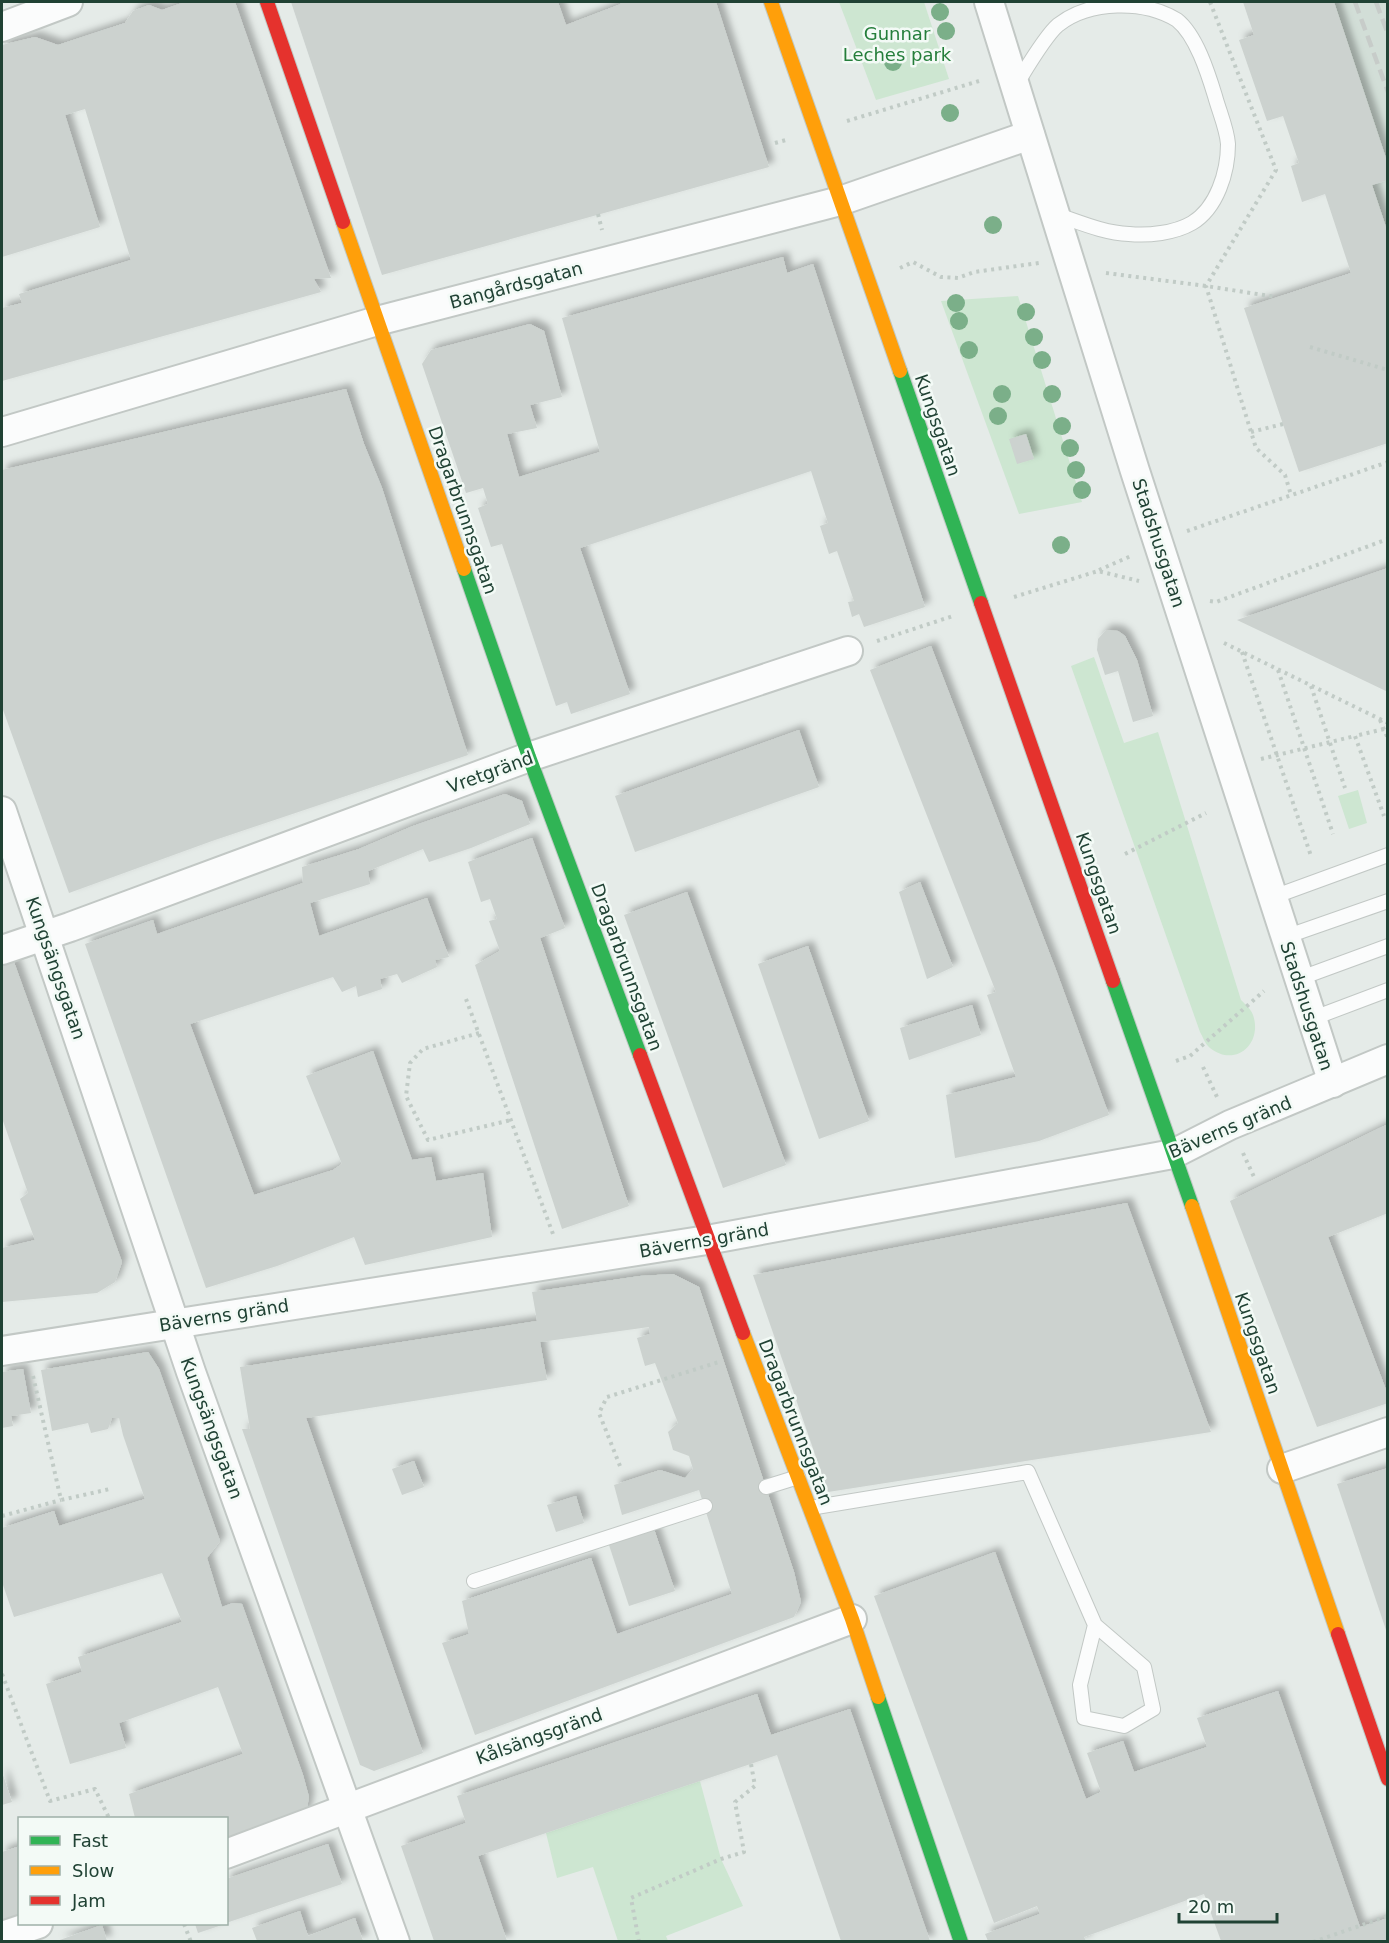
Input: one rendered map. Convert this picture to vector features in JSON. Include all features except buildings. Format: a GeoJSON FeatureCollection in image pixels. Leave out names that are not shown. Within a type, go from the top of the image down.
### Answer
{"type":"FeatureCollection","features":[{"type":"Feature","properties":{"kind":"street"},"geometry":{"type":"LineString","coordinates":[[2,27],[68,2]]}},
{"type":"Feature","properties":{"kind":"street","name":"Dragarbrunnsgatan"},"geometry":{"type":"LineString","coordinates":[[267,2],[530,757],[707,1240],[852,1618],[961,1941]]}},
{"type":"Feature","properties":{"kind":"street","name":"Kungsgatan"},"geometry":{"type":"LineString","coordinates":[[771,2],[1173,1154],[1388,1779]]}},
{"type":"Feature","properties":{"kind":"street","name":"Stadshusgatan"},"geometry":{"type":"LineString","coordinates":[[989,2],[1138,480],[1333,1083]]}},
{"type":"Feature","properties":{"kind":"street","name":"Bangårdsgatan"},"geometry":{"type":"LineString","coordinates":[[2,432],[377,321],[840,201],[1030,135]]}},
{"type":"Feature","properties":{"kind":"street","name":"Vretgränd"},"geometry":{"type":"LineString","coordinates":[[8,948],[530,757],[848,651]]}},
{"type":"Feature","properties":{"kind":"street","name":"Kungsängsgatan"},"geometry":{"type":"LineString","coordinates":[[2,811],[174,1322],[395,1941]]}},
{"type":"Feature","properties":{"kind":"street","name":"Bäverns gränd"},"geometry":{"type":"LineString","coordinates":[[14,1348],[707,1240],[1173,1154],[1230,1125],[1388,1059]]}},
{"type":"Feature","properties":{"kind":"street"},"geometry":{"type":"LineString","coordinates":[[1282,1469],[1388,1432]]}},
{"type":"Feature","properties":{"kind":"street","name":"Kålsängsgränd"},"geometry":{"type":"LineString","coordinates":[[228,1853],[852,1618]]}},
{"type":"Feature","properties":{"kind":"street"},"geometry":{"type":"LineString","coordinates":[[2,1936],[32,1925]]}},
{"type":"Feature","properties":{"kind":"lane"},"geometry":{"type":"LineString","coordinates":[[1016,85],[1057,26],[1087,9],[1123,2],[1143,4],[1176,19],[1189,33],[1211,83],[1228,141],[1227,161],[1215,199],[1191,224],[1170,231],[1129,234],[1087,225],[1055,214]]}},
{"type":"Feature","properties":{"kind":"lane"},"geometry":{"type":"LineString","coordinates":[[1273,897],[1388,855]]}},
{"type":"Feature","properties":{"kind":"lane"},"geometry":{"type":"LineString","coordinates":[[1285,937],[1388,901]]}},
{"type":"Feature","properties":{"kind":"lane"},"geometry":{"type":"LineString","coordinates":[[1298,979],[1388,946]]}},
{"type":"Feature","properties":{"kind":"lane"},"geometry":{"type":"LineString","coordinates":[[1311,1018],[1388,990]]}},
{"type":"Feature","properties":{"kind":"lane"},"geometry":{"type":"LineString","coordinates":[[810,1508],[1028,1472],[1095,1625],[1144,1667],[1152,1709],[1124,1726],[1084,1718],[1080,1685],[1095,1625]]}},
{"type":"Feature","properties":{"kind":"lane"},"geometry":{"type":"LineString","coordinates":[[766,1487],[798,1477]]}},
{"type":"Feature","properties":{"kind":"lane"},"geometry":{"type":"LineString","coordinates":[[474,1581],[705,1506]]}},
{"type":"Feature","properties":{"kind":"path"},"geometry":{"type":"LineString","coordinates":[[1210,2],[1276,170],[1206,286],[1256,448],[1285,475],[1291,495]]}},
{"type":"Feature","properties":{"kind":"path"},"geometry":{"type":"LineString","coordinates":[[775,143],[979,81]]}},
{"type":"Feature","properties":{"kind":"path"},"geometry":{"type":"LineString","coordinates":[[598,214],[602,230]]}},
{"type":"Feature","properties":{"kind":"path"},"geometry":{"type":"LineString","coordinates":[[1310,347],[1388,370]]}},
{"type":"Feature","properties":{"kind":"path"},"geometry":{"type":"LineString","coordinates":[[1251,432],[1283,424]]}},
{"type":"Feature","properties":{"kind":"path"},"geometry":{"type":"LineString","coordinates":[[1185,532],[1388,462]]}},
{"type":"Feature","properties":{"kind":"path"},"geometry":{"type":"LineString","coordinates":[[848,651],[982,607]]}},
{"type":"Feature","properties":{"kind":"path"},"geometry":{"type":"LineString","coordinates":[[1222,642],[1388,723]]}},
{"type":"Feature","properties":{"kind":"path"},"geometry":{"type":"LineString","coordinates":[[1241,651],[1311,856]]}},
{"type":"Feature","properties":{"kind":"path"},"geometry":{"type":"LineString","coordinates":[[1278,669],[1333,834]]}},
{"type":"Feature","properties":{"kind":"path"},"geometry":{"type":"LineString","coordinates":[[1311,686],[1345,788]]}},
{"type":"Feature","properties":{"kind":"path"},"geometry":{"type":"LineString","coordinates":[[1380,720],[1388,739]]}},
{"type":"Feature","properties":{"kind":"path"},"geometry":{"type":"LineString","coordinates":[[1251,761],[1384,729]]}},
{"type":"Feature","properties":{"kind":"path"},"geometry":{"type":"LineString","coordinates":[[1354,736],[1384,816]]}},
{"type":"Feature","properties":{"kind":"path"},"geometry":{"type":"LineString","coordinates":[[1125,854],[1206,813]]}},
{"type":"Feature","properties":{"kind":"path"},"geometry":{"type":"LineString","coordinates":[[1190,1056],[1264,992]]}},
{"type":"Feature","properties":{"kind":"path"},"geometry":{"type":"LineString","coordinates":[[466,999],[564,1262]]}},
{"type":"Feature","properties":{"kind":"path"},"geometry":{"type":"LineString","coordinates":[[479,1033],[423,1049],[410,1063],[406,1096],[428,1140],[511,1120]]}},
{"type":"Feature","properties":{"kind":"path"},"geometry":{"type":"LineString","coordinates":[[14,1348],[61,1500]]}},
{"type":"Feature","properties":{"kind":"path"},"geometry":{"type":"LineString","coordinates":[[620,1466],[599,1413],[607,1397],[750,1353]]}},
{"type":"Feature","properties":{"kind":"path"},"geometry":{"type":"LineString","coordinates":[[2,1516],[110,1489]]}},
{"type":"Feature","properties":{"kind":"path"},"geometry":{"type":"LineString","coordinates":[[2,1674],[50,1802],[95,1789],[109,1817]]}},
{"type":"Feature","properties":{"kind":"path"},"geometry":{"type":"LineString","coordinates":[[639,1941],[631,1898],[721,1858],[744,1852],[735,1802],[755,1786],[751,1764]]}},
{"type":"Feature","properties":{"kind":"path"},"geometry":{"type":"LineString","coordinates":[[1313,1941],[1388,1916]]}},
{"type":"Feature","properties":{"kind":"path"},"geometry":{"type":"LineString","coordinates":[[185,1925],[191,1941]]}},
{"type":"Feature","properties":{"kind":"shaded area"},"geometry":{"type":"Polygon","coordinates":[[[1334,2],[1387,2],[1387,164],[1334,2]]]}},
{"type":"Feature","properties":{"kind":"shaded area"},"geometry":{"type":"Polygon","coordinates":[[[1387,180],[1387,233],[1372,185],[1387,180]]]}},
{"type":"Feature","properties":{"kind":"green space","name":"Gunnar Leches park"},"geometry":{"type":"Polygon","coordinates":[[[839,2],[924,2],[949,79],[876,100],[839,2]]]}},
{"type":"Feature","properties":{"kind":"green space"},"geometry":{"type":"Polygon","coordinates":[[[1018,296],[1082,502],[1019,514],[941,301],[1018,296]]]}},
{"type":"Feature","properties":{"kind":"green space"},"geometry":{"type":"Polygon","coordinates":[[[1094,657],[1124,743],[1158,732],[1241,1000],[1253,1015],[1254,1035],[1245,1050],[1237,1054],[1219,1054],[1210,1048],[1200,1032],[1071,666],[1094,657]]]}},
{"type":"Feature","properties":{"kind":"green space"},"geometry":{"type":"Polygon","coordinates":[[[1358,790],[1367,823],[1349,829],[1338,796],[1358,790]]]}},
{"type":"Feature","properties":{"kind":"green space"},"geometry":{"type":"Polygon","coordinates":[[[700,1781],[721,1859],[743,1906],[666,1936],[668,1941],[618,1941],[593,1867],[557,1878],[546,1833],[700,1781]]]}},
{"type":"Feature","properties":{"kind":"railway"},"geometry":{"type":"LineString","coordinates":[[1355,2],[1388,92]]}},
{"type":"Feature","properties":{"kind":"railway"},"geometry":{"type":"LineString","coordinates":[[1376,2],[1388,34]]}},
{"type":"Feature","properties":{"kind":"traffic: fast"},"geometry":{"type":"LineString","coordinates":[[900,371],[981,603]]}},
{"type":"Feature","properties":{"kind":"traffic: fast"},"geometry":{"type":"LineString","coordinates":[[464,569],[529,757],[640,1055]]}},
{"type":"Feature","properties":{"kind":"traffic: fast"},"geometry":{"type":"LineString","coordinates":[[1113,981],[1192,1206]]}},
{"type":"Feature","properties":{"kind":"traffic: fast"},"geometry":{"type":"LineString","coordinates":[[878,1697],[961,1942]]}},
{"type":"Feature","properties":{"kind":"traffic: slow"},"geometry":{"type":"LineString","coordinates":[[771,2],[900,371]]}},
{"type":"Feature","properties":{"kind":"traffic: slow"},"geometry":{"type":"LineString","coordinates":[[343,222],[464,569]]}},
{"type":"Feature","properties":{"kind":"traffic: slow"},"geometry":{"type":"LineString","coordinates":[[1192,1206],[1338,1634]]}},
{"type":"Feature","properties":{"kind":"traffic: slow"},"geometry":{"type":"LineString","coordinates":[[743,1333],[852,1619],[878,1697]]}},
{"type":"Feature","properties":{"kind":"traffic: jam"},"geometry":{"type":"LineString","coordinates":[[267,2],[343,222]]}},
{"type":"Feature","properties":{"kind":"traffic: jam"},"geometry":{"type":"LineString","coordinates":[[981,603],[1113,981]]}},
{"type":"Feature","properties":{"kind":"traffic: jam"},"geometry":{"type":"LineString","coordinates":[[640,1055],[743,1333]]}},
{"type":"Feature","properties":{"kind":"traffic: jam"},"geometry":{"type":"LineString","coordinates":[[1338,1634],[1388,1779]]}}]}
